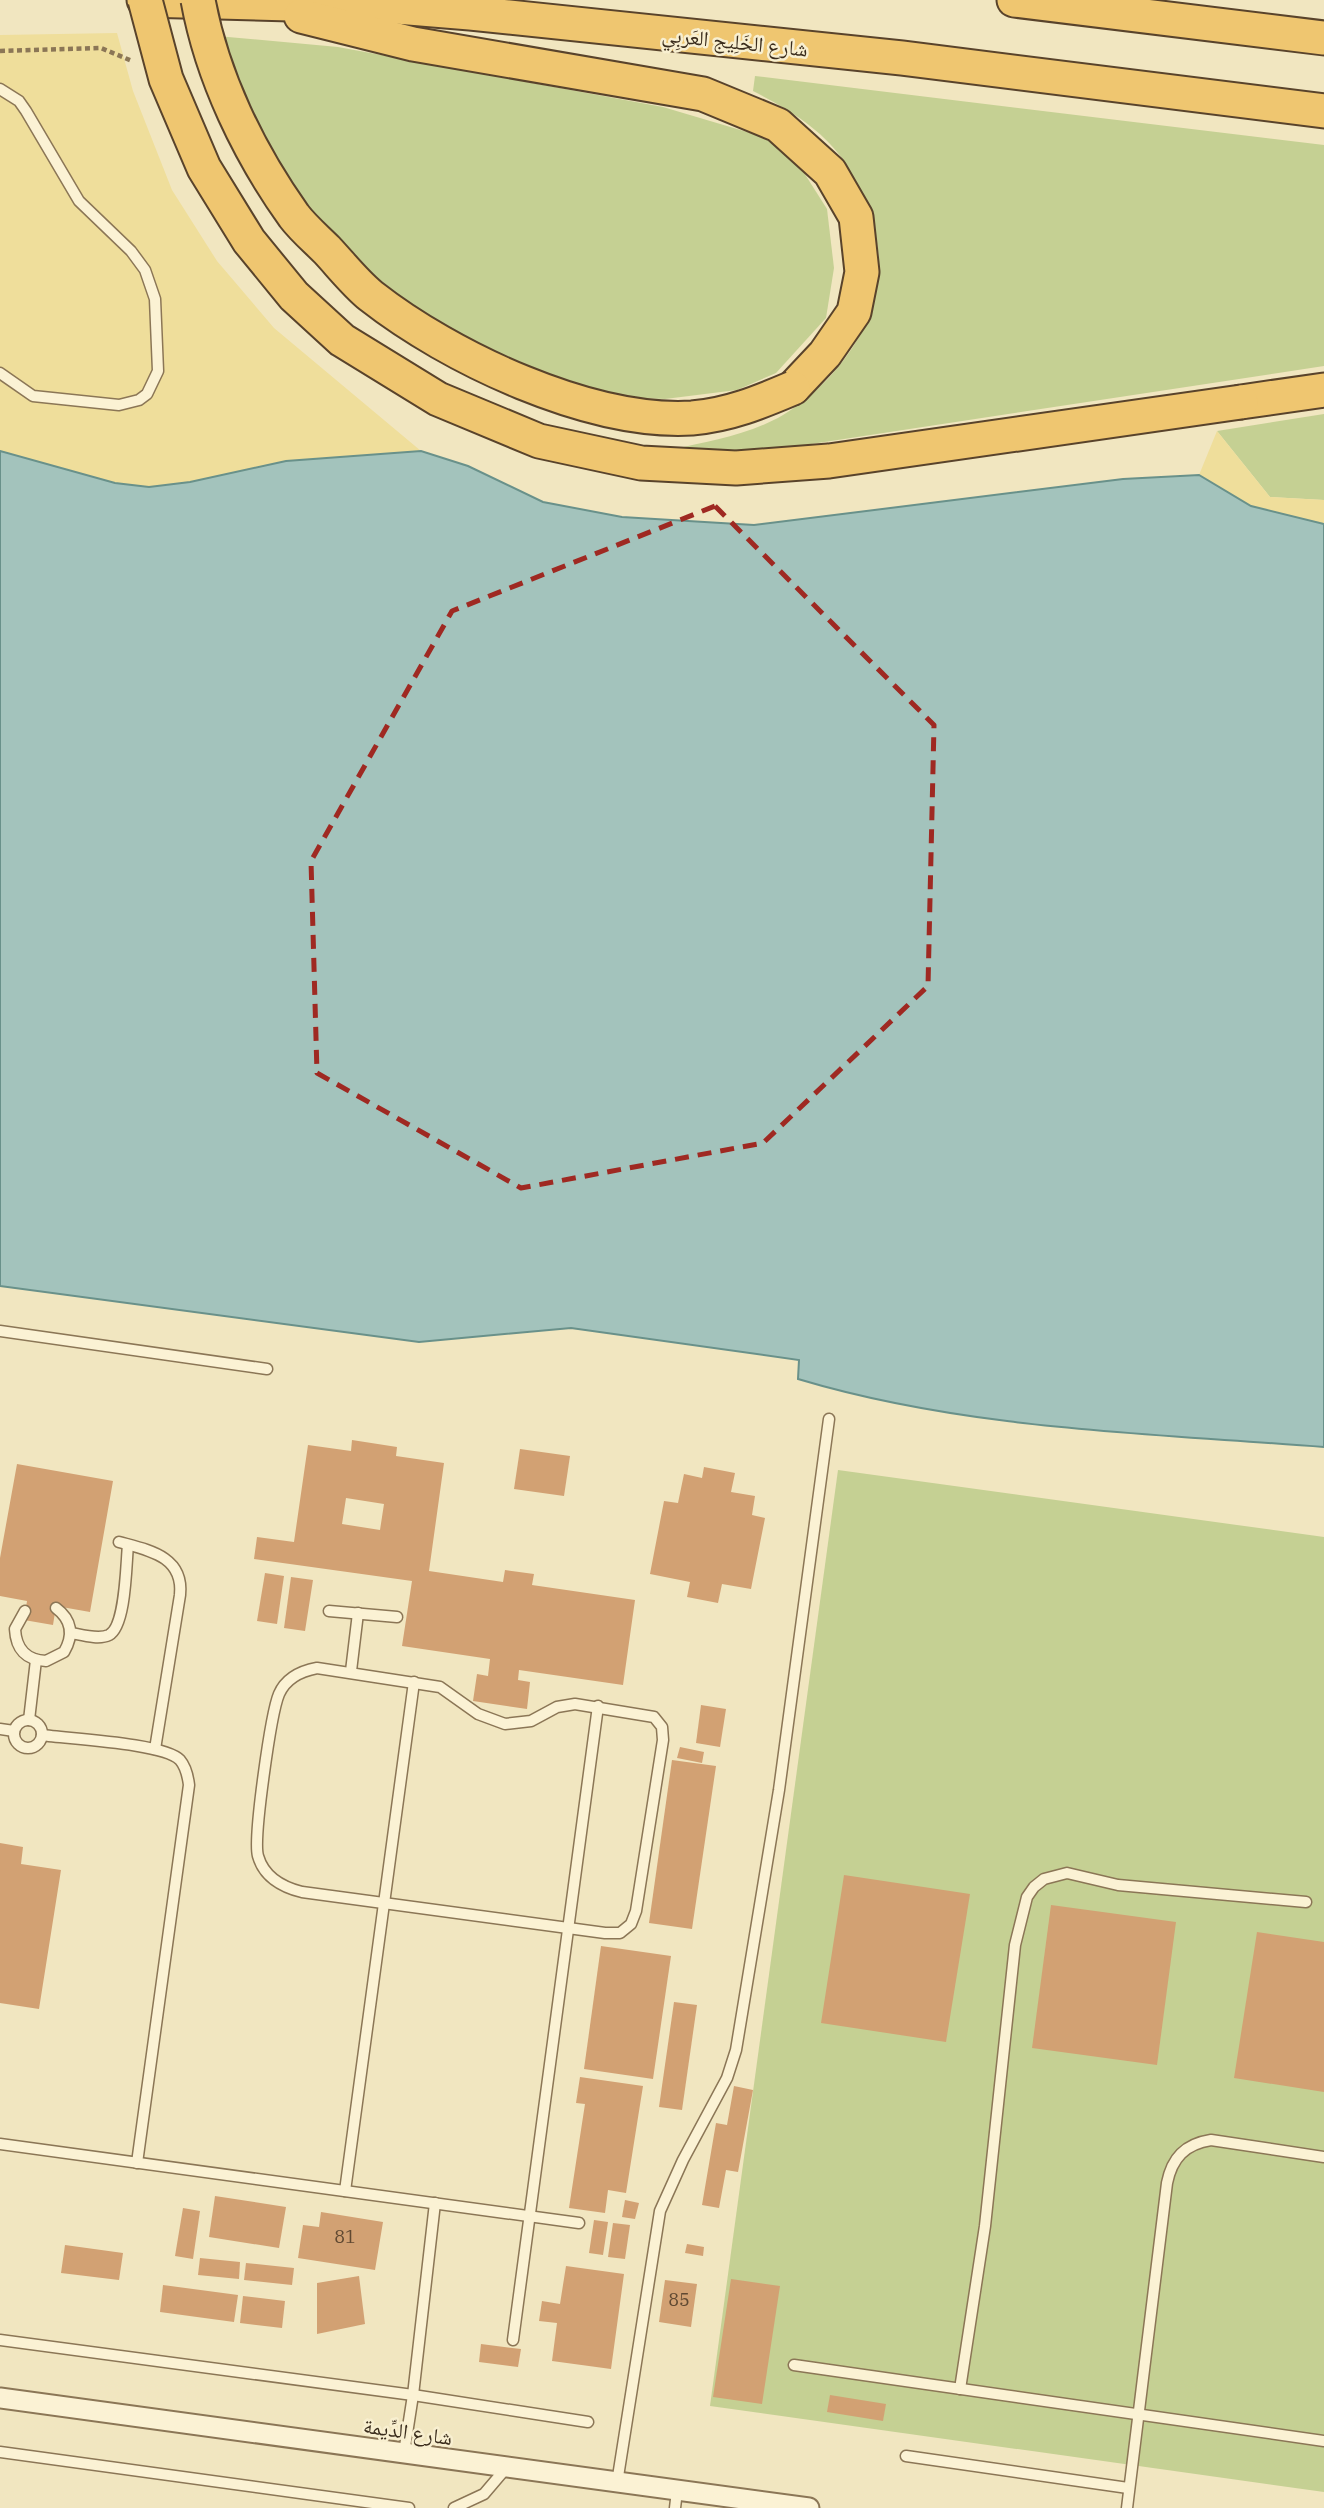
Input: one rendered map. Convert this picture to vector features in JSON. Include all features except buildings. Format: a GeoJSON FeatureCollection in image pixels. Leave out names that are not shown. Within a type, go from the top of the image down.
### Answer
{"type":"FeatureCollection","features":[{"type":"Feature","properties":{"kind":"highway","name":"شارع الخَلِيج العَربِي"},"geometry":{"type":"LineString","coordinates":[[144,0],[251,2],[470,13],[902,58],[1324,111]]}},
{"type":"Feature","properties":{"kind":"highway"},"geometry":{"type":"LineString","coordinates":[[144,0],[166,79],[204,168],[249,241],[294,296],[342,340],[438,398],[539,441],[642,463],[736,468],[829,461],[1324,390]]}},
{"type":"Feature","properties":{"kind":"highway"},"geometry":{"type":"LineString","coordinates":[[198,0],[225,90],[252,149],[295,218],[370,295],[437,340],[524,384],[583,403],[642,414],[691,418],[742,410],[793,388],[825,354],[854,312],[862,272],[856,217],[830,172],[778,125],[703,94],[401,41],[251,2]]}},
{"type":"Feature","properties":{"kind":"highway"},"geometry":{"type":"LineString","coordinates":[[1014,0],[1324,38]]}},
{"type":"Feature","properties":{"kind":"street","name":"شارع الدِّيمة"},"geometry":{"type":"LineString","coordinates":[[0,2398],[617,2483],[676,2499],[809,2508]]}},
{"type":"Feature","properties":{"kind":"lane"},"geometry":{"type":"LineString","coordinates":[[0,89],[19,102],[26,111],[79,201],[106,230],[131,251],[145,270],[155,299],[158,370],[147,394],[129,404],[119,405],[33,396],[0,373]]}},
{"type":"Feature","properties":{"kind":"lane"},"geometry":{"type":"LineString","coordinates":[[0,1331],[267,1369]]}},
{"type":"Feature","properties":{"kind":"lane"},"geometry":{"type":"LineString","coordinates":[[617,2483],[660,2211],[678,2169],[727,2078],[736,2050],[779,1790],[829,1419]]}},
{"type":"Feature","properties":{"kind":"lane"},"geometry":{"type":"LineString","coordinates":[[71,1633],[103,1637],[115,1630],[120,1618],[123,1543],[169,1560],[181,1585],[155,1749]]}},
{"type":"Feature","properties":{"kind":"lane"},"geometry":{"type":"LineString","coordinates":[[25,1611],[15,1629],[15,1639],[19,1649],[36,1661],[56,1658],[64,1652],[71,1633],[64,1614],[56,1608]]}},
{"type":"Feature","properties":{"kind":"lane"},"geometry":{"type":"LineString","coordinates":[[330,1611],[397,1617]]}},
{"type":"Feature","properties":{"kind":"lane"},"geometry":{"type":"LineString","coordinates":[[351,1671],[358,1614]]}},
{"type":"Feature","properties":{"kind":"lane"},"geometry":{"type":"LineString","coordinates":[[29,1720],[36,1661]]}},
{"type":"Feature","properties":{"kind":"lane"},"geometry":{"type":"LineString","coordinates":[[317,1668],[414,1682],[447,1690],[478,1714],[505,1724],[531,1721],[566,1705],[598,1706],[649,1714],[659,1721],[663,1740],[635,1918],[626,1929],[613,1934],[386,1905],[288,1888],[265,1870],[257,1846],[279,1694],[285,1684],[305,1670],[317,1668]]}},
{"type":"Feature","properties":{"kind":"lane"},"geometry":{"type":"LineString","coordinates":[[345,2191],[386,1905],[414,1682]]}},
{"type":"Feature","properties":{"kind":"lane"},"geometry":{"type":"LineString","coordinates":[[513,2340],[598,1706]]}},
{"type":"Feature","properties":{"kind":"lane"},"geometry":{"type":"LineString","coordinates":[[29,1720],[40,1725],[42,1735],[38,1745],[29,1749],[19,1745],[14,1731],[20,1723],[29,1720]]}},
{"type":"Feature","properties":{"kind":"lane"},"geometry":{"type":"LineString","coordinates":[[0,1729],[14,1731]]}},
{"type":"Feature","properties":{"kind":"lane"},"geometry":{"type":"LineString","coordinates":[[42,1735],[169,1752],[180,1760],[190,1785],[137,2162]]}},
{"type":"Feature","properties":{"kind":"lane"},"geometry":{"type":"LineString","coordinates":[[960,2389],[985,2226],[1015,1945],[1027,1897],[1034,1887],[1044,1879],[1067,1872],[1125,1886],[1306,1902]]}},
{"type":"Feature","properties":{"kind":"lane"},"geometry":{"type":"LineString","coordinates":[[1127,2508],[1167,2183],[1176,2158],[1198,2142],[1211,2140],[1324,2157]]}},
{"type":"Feature","properties":{"kind":"lane"},"geometry":{"type":"LineString","coordinates":[[0,2144],[579,2223]]}},
{"type":"Feature","properties":{"kind":"lane"},"geometry":{"type":"LineString","coordinates":[[404,2453],[414,2395],[435,2203]]}},
{"type":"Feature","properties":{"kind":"lane"},"geometry":{"type":"LineString","coordinates":[[0,2340],[414,2395],[588,2422]]}},
{"type":"Feature","properties":{"kind":"lane"},"geometry":{"type":"LineString","coordinates":[[794,2365],[1324,2441]]}},
{"type":"Feature","properties":{"kind":"lane"},"geometry":{"type":"LineString","coordinates":[[0,2452],[409,2508]]}},
{"type":"Feature","properties":{"kind":"lane"},"geometry":{"type":"LineString","coordinates":[[906,2456],[1128,2487]]}},
{"type":"Feature","properties":{"kind":"lane"},"geometry":{"type":"LineString","coordinates":[[454,2508],[484,2494],[507,2467]]}},
{"type":"Feature","properties":{"kind":"highlighted area"},"geometry":{"type":"Polygon","coordinates":[[[715,506],[934,725],[928,986],[763,1143],[521,1188],[317,1073],[311,861],[452,611],[715,506]]]}},
{"type":"Feature","properties":{"kind":"green space"},"geometry":{"type":"Polygon","coordinates":[[[217,36],[338,47],[663,107],[767,138],[801,168],[827,209],[834,268],[826,318],[776,373],[737,390],[665,399],[614,397],[518,372],[376,286],[309,213],[266,148],[217,36]]]}},
{"type":"Feature","properties":{"kind":"green space"},"geometry":{"type":"Polygon","coordinates":[[[755,76],[1324,145],[1324,366],[785,448],[729,453],[671,450],[757,428],[801,403],[819,388],[849,353],[861,333],[877,290],[879,258],[876,236],[866,205],[846,164],[833,147],[812,128],[790,111],[753,91],[755,76]]]}},
{"type":"Feature","properties":{"kind":"green space"},"geometry":{"type":"Polygon","coordinates":[[[1324,414],[1324,500],[1270,497],[1217,431],[1324,414]]]}},
{"type":"Feature","properties":{"kind":"green space"},"geometry":{"type":"Polygon","coordinates":[[[838,1470],[1324,1537],[1324,2492],[710,2406],[838,1470]]]}},
{"type":"Feature","properties":{"kind":"sand"},"geometry":{"type":"Polygon","coordinates":[[[117,33],[133,91],[172,190],[217,261],[274,328],[421,451],[286,461],[190,482],[149,487],[115,483],[0,451],[0,35],[117,33]]]}},
{"type":"Feature","properties":{"kind":"sand"},"geometry":{"type":"Polygon","coordinates":[[[1217,431],[1270,497],[1324,500],[1324,524],[1251,506],[1199,475],[1217,431]]]}},
{"type":"Feature","properties":{"kind":"water"},"geometry":{"type":"Polygon","coordinates":[[[0,451],[115,483],[149,487],[190,482],[286,461],[421,451],[468,466],[543,502],[622,517],[754,525],[1123,479],[1199,475],[1251,506],[1324,524],[1324,1447],[1059,1427],[927,1409],[798,1379],[799,1360],[571,1328],[419,1342],[0,1286],[0,451]]]}}]}
